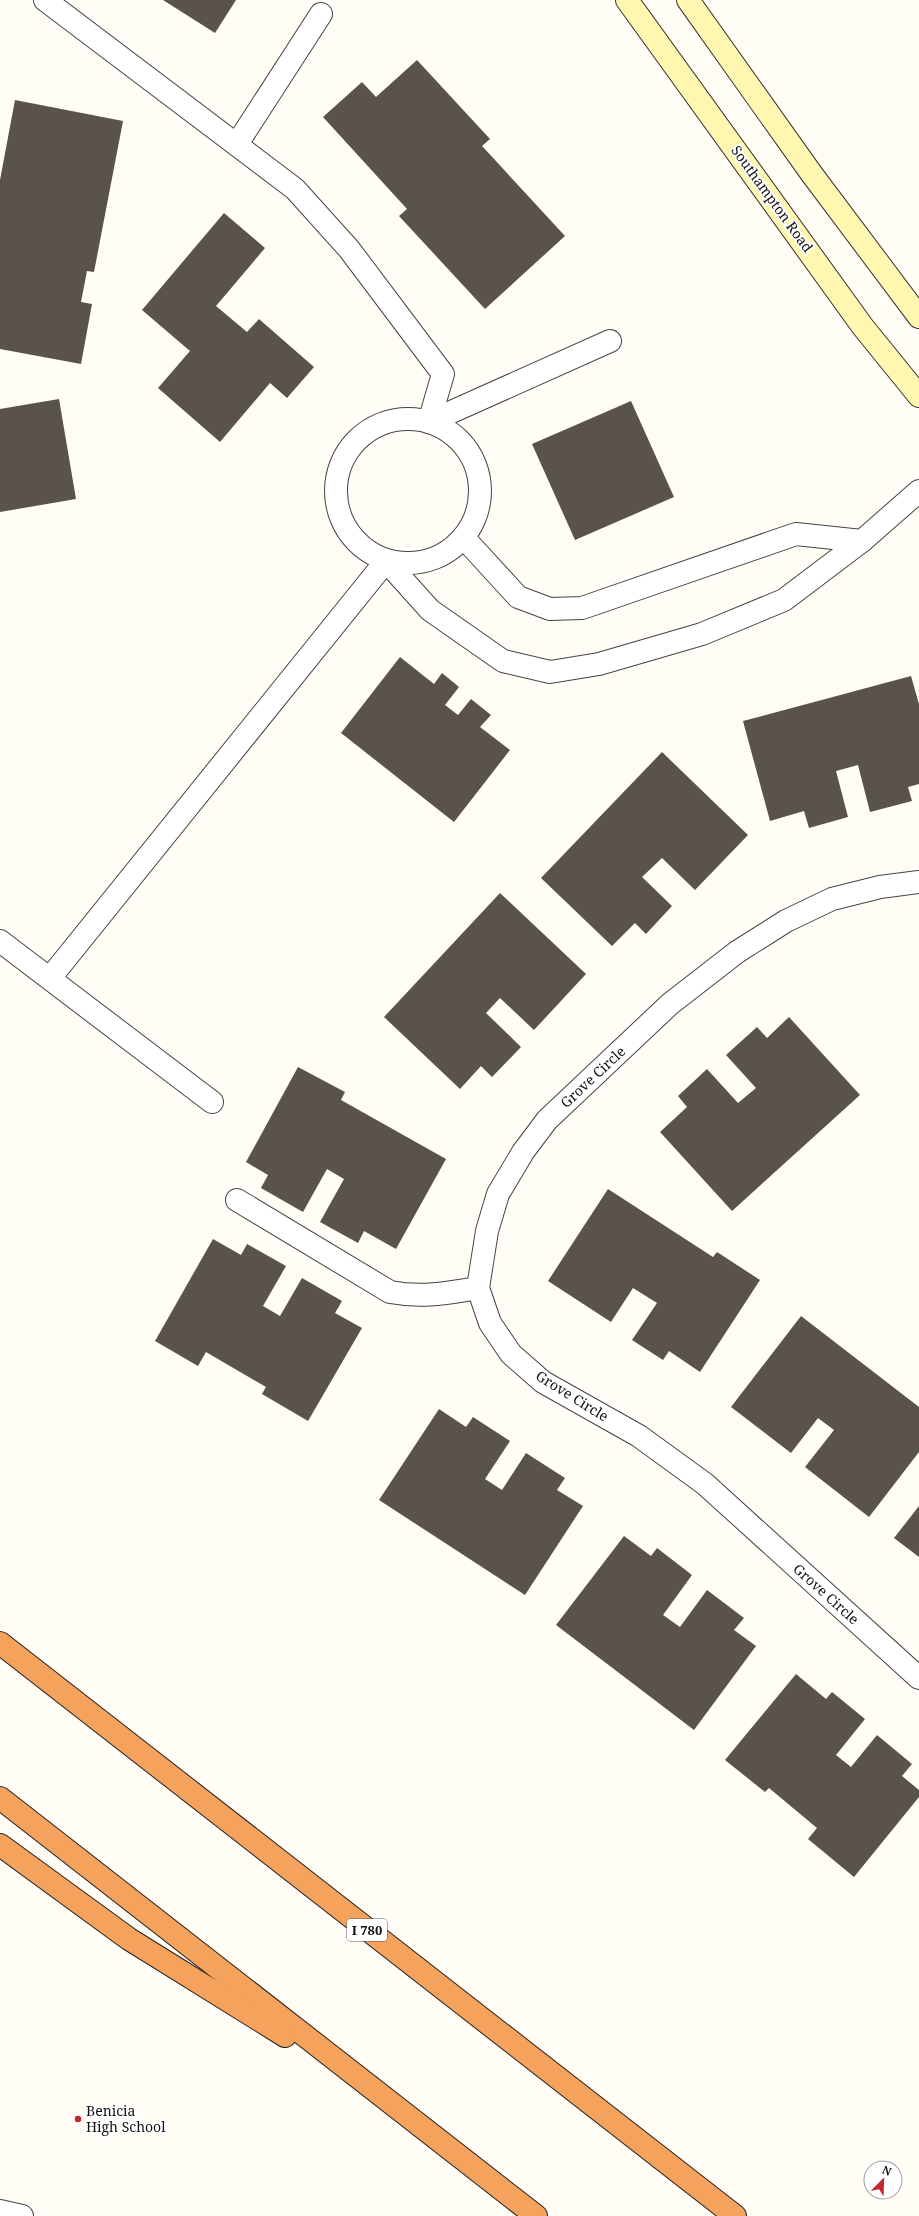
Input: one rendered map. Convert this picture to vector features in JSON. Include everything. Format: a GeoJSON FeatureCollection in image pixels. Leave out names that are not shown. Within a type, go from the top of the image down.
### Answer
{"type":"FeatureCollection","features":[{"type":"Feature","properties":{"kind":"highway","name":"I 780"},"geometry":{"type":"LineString","coordinates":[[0,1643],[735,2216]]}},
{"type":"Feature","properties":{"kind":"highway"},"geometry":{"type":"LineString","coordinates":[[0,1798],[536,2216]]}},
{"type":"Feature","properties":{"kind":"highway"},"geometry":{"type":"LineString","coordinates":[[0,1845],[129,1938],[386,2098]]}},
{"type":"Feature","properties":{"kind":"street"},"geometry":{"type":"LineString","coordinates":[[45,0],[295,189],[344,244],[443,374],[429,422]]}},
{"type":"Feature","properties":{"kind":"street","name":"Southampton Road"},"geometry":{"type":"LineString","coordinates":[[627,0],[863,327],[919,396]]}},
{"type":"Feature","properties":{"kind":"street"},"geometry":{"type":"LineString","coordinates":[[688,0],[811,173],[919,317]]}},
{"type":"Feature","properties":{"kind":"street"},"geometry":{"type":"LineString","coordinates":[[237,144],[321,14]]}},
{"type":"Feature","properties":{"kind":"street"},"geometry":{"type":"LineString","coordinates":[[429,422],[610,342]]}},
{"type":"Feature","properties":{"kind":"street"},"geometry":{"type":"LineString","coordinates":[[404,419],[429,422],[451,432],[467,449],[478,471],[481,494],[476,517],[464,538],[448,552],[429,561],[408,565],[386,561],[364,549],[346,531],[336,508],[335,482],[342,458],[358,438],[379,424],[404,419]]}},
{"type":"Feature","properties":{"kind":"street"},"geometry":{"type":"LineString","coordinates":[[386,561],[430,610],[503,661],[550,672],[599,664],[702,634],[784,600],[862,541],[919,491]]}},
{"type":"Feature","properties":{"kind":"street"},"geometry":{"type":"LineString","coordinates":[[464,538],[518,596],[550,609],[582,608],[796,534],[862,541]]}},
{"type":"Feature","properties":{"kind":"street"},"geometry":{"type":"LineString","coordinates":[[50,978],[386,561]]}},
{"type":"Feature","properties":{"kind":"street","name":"Grove Circle"},"geometry":{"type":"LineString","coordinates":[[919,882],[880,887],[832,899],[786,921],[737,952],[670,1004],[547,1120],[523,1152],[498,1194],[487,1231],[478,1288],[490,1323],[517,1359],[543,1382],[639,1436],[705,1484],[919,1678]]}},
{"type":"Feature","properties":{"kind":"street"},"geometry":{"type":"LineString","coordinates":[[0,940],[212,1102]]}},
{"type":"Feature","properties":{"kind":"street"},"geometry":{"type":"LineString","coordinates":[[237,1200],[390,1292],[413,1296],[439,1295],[478,1288]]}},
{"type":"Feature","properties":{"kind":"street"},"geometry":{"type":"LineString","coordinates":[[0,2211],[22,2216]]}},
{"type":"Feature","properties":{"kind":"building"},"geometry":{"type":"Polygon","coordinates":[[[163,0],[236,0],[215,33],[163,0]]]}},
{"type":"Feature","properties":{"kind":"building"},"geometry":{"type":"Polygon","coordinates":[[[417,60],[490,139],[482,146],[565,236],[485,309],[399,216],[407,209],[323,117],[362,82],[376,97],[417,60]]]}},
{"type":"Feature","properties":{"kind":"building"},"geometry":{"type":"Polygon","coordinates":[[[15,100],[123,121],[94,272],[87,271],[81,302],[92,304],[81,364],[0,349],[0,180],[15,100]]]}},
{"type":"Feature","properties":{"kind":"building"},"geometry":{"type":"Polygon","coordinates":[[[224,213],[265,248],[216,306],[247,332],[259,319],[314,367],[287,398],[270,383],[220,442],[158,388],[190,351],[142,310],[224,213]]]}},
{"type":"Feature","properties":{"kind":"building"},"geometry":{"type":"Polygon","coordinates":[[[59,399],[76,499],[0,512],[0,409],[59,399]]]}},
{"type":"Feature","properties":{"kind":"building"},"geometry":{"type":"Polygon","coordinates":[[[631,401],[674,497],[575,540],[532,444],[631,401]]]}},
{"type":"Feature","properties":{"kind":"building"},"geometry":{"type":"Polygon","coordinates":[[[400,657],[434,684],[442,673],[459,687],[445,705],[458,715],[471,699],[491,715],[480,727],[510,750],[454,822],[341,733],[400,657]]]}},
{"type":"Feature","properties":{"kind":"building"},"geometry":{"type":"Polygon","coordinates":[[[911,676],[919,704],[919,784],[908,787],[912,801],[870,812],[858,765],[836,771],[848,817],[809,828],[804,811],[770,821],[743,721],[911,676]]]}},
{"type":"Feature","properties":{"kind":"building"},"geometry":{"type":"Polygon","coordinates":[[[662,752],[748,835],[695,890],[662,858],[642,877],[672,906],[646,934],[635,923],[612,946],[541,878],[662,752]]]}},
{"type":"Feature","properties":{"kind":"building"},"geometry":{"type":"Polygon","coordinates":[[[500,893],[586,974],[534,1030],[500,998],[486,1013],[521,1047],[492,1077],[481,1066],[460,1089],[384,1017],[500,893]]]}},
{"type":"Feature","properties":{"kind":"building"},"geometry":{"type":"Polygon","coordinates":[[[789,1017],[860,1095],[732,1211],[660,1132],[687,1107],[678,1096],[707,1069],[738,1103],[756,1088],[726,1055],[757,1027],[767,1038],[789,1017]]]}},
{"type":"Feature","properties":{"kind":"building"},"geometry":{"type":"Polygon","coordinates":[[[298,1067],[345,1092],[341,1100],[446,1159],[396,1249],[364,1231],[358,1243],[320,1222],[344,1179],[327,1169],[303,1212],[261,1188],[268,1175],[246,1162],[298,1067]]]}},
{"type":"Feature","properties":{"kind":"building"},"geometry":{"type":"Polygon","coordinates":[[[608,1189],[713,1257],[717,1252],[760,1280],[700,1372],[669,1351],[663,1360],[632,1340],[657,1303],[633,1288],[611,1322],[548,1281],[608,1189]]]}},
{"type":"Feature","properties":{"kind":"building"},"geometry":{"type":"Polygon","coordinates":[[[213,1239],[241,1255],[247,1244],[286,1266],[263,1306],[280,1316],[302,1278],[342,1301],[335,1313],[362,1328],[308,1421],[262,1394],[266,1387],[206,1352],[198,1366],[155,1341],[213,1239]]]}},
{"type":"Feature","properties":{"kind":"building"},"geometry":{"type":"Polygon","coordinates":[[[801,1316],[919,1407],[919,1452],[869,1517],[805,1467],[834,1430],[818,1418],[791,1453],[731,1407],[801,1316]]]}},
{"type":"Feature","properties":{"kind":"building"},"geometry":{"type":"Polygon","coordinates":[[[439,1409],[466,1427],[473,1417],[510,1441],[485,1479],[502,1490],[526,1453],[565,1478],[557,1490],[583,1506],[525,1595],[379,1500],[439,1409]]]}},
{"type":"Feature","properties":{"kind":"building"},"geometry":{"type":"Polygon","coordinates":[[[919,1506],[919,1557],[894,1538],[919,1506]]]}},
{"type":"Feature","properties":{"kind":"building"},"geometry":{"type":"Polygon","coordinates":[[[624,1536],[651,1556],[657,1548],[692,1575],[663,1615],[680,1627],[707,1590],[744,1618],[734,1630],[756,1646],[694,1730],[556,1625],[624,1536]]]}},
{"type":"Feature","properties":{"kind":"building"},"geometry":{"type":"Polygon","coordinates":[[[796,1674],[826,1699],[832,1692],[865,1719],[836,1755],[851,1767],[877,1735],[912,1764],[902,1776],[919,1790],[919,1797],[854,1877],[808,1839],[817,1828],[769,1788],[765,1792],[725,1760],[796,1674]]]}},
{"type":"Feature","properties":{"kind":"place","name":"Benicia High School"},"geometry":{"type":"Point","coordinates":[78,2119]}}]}
